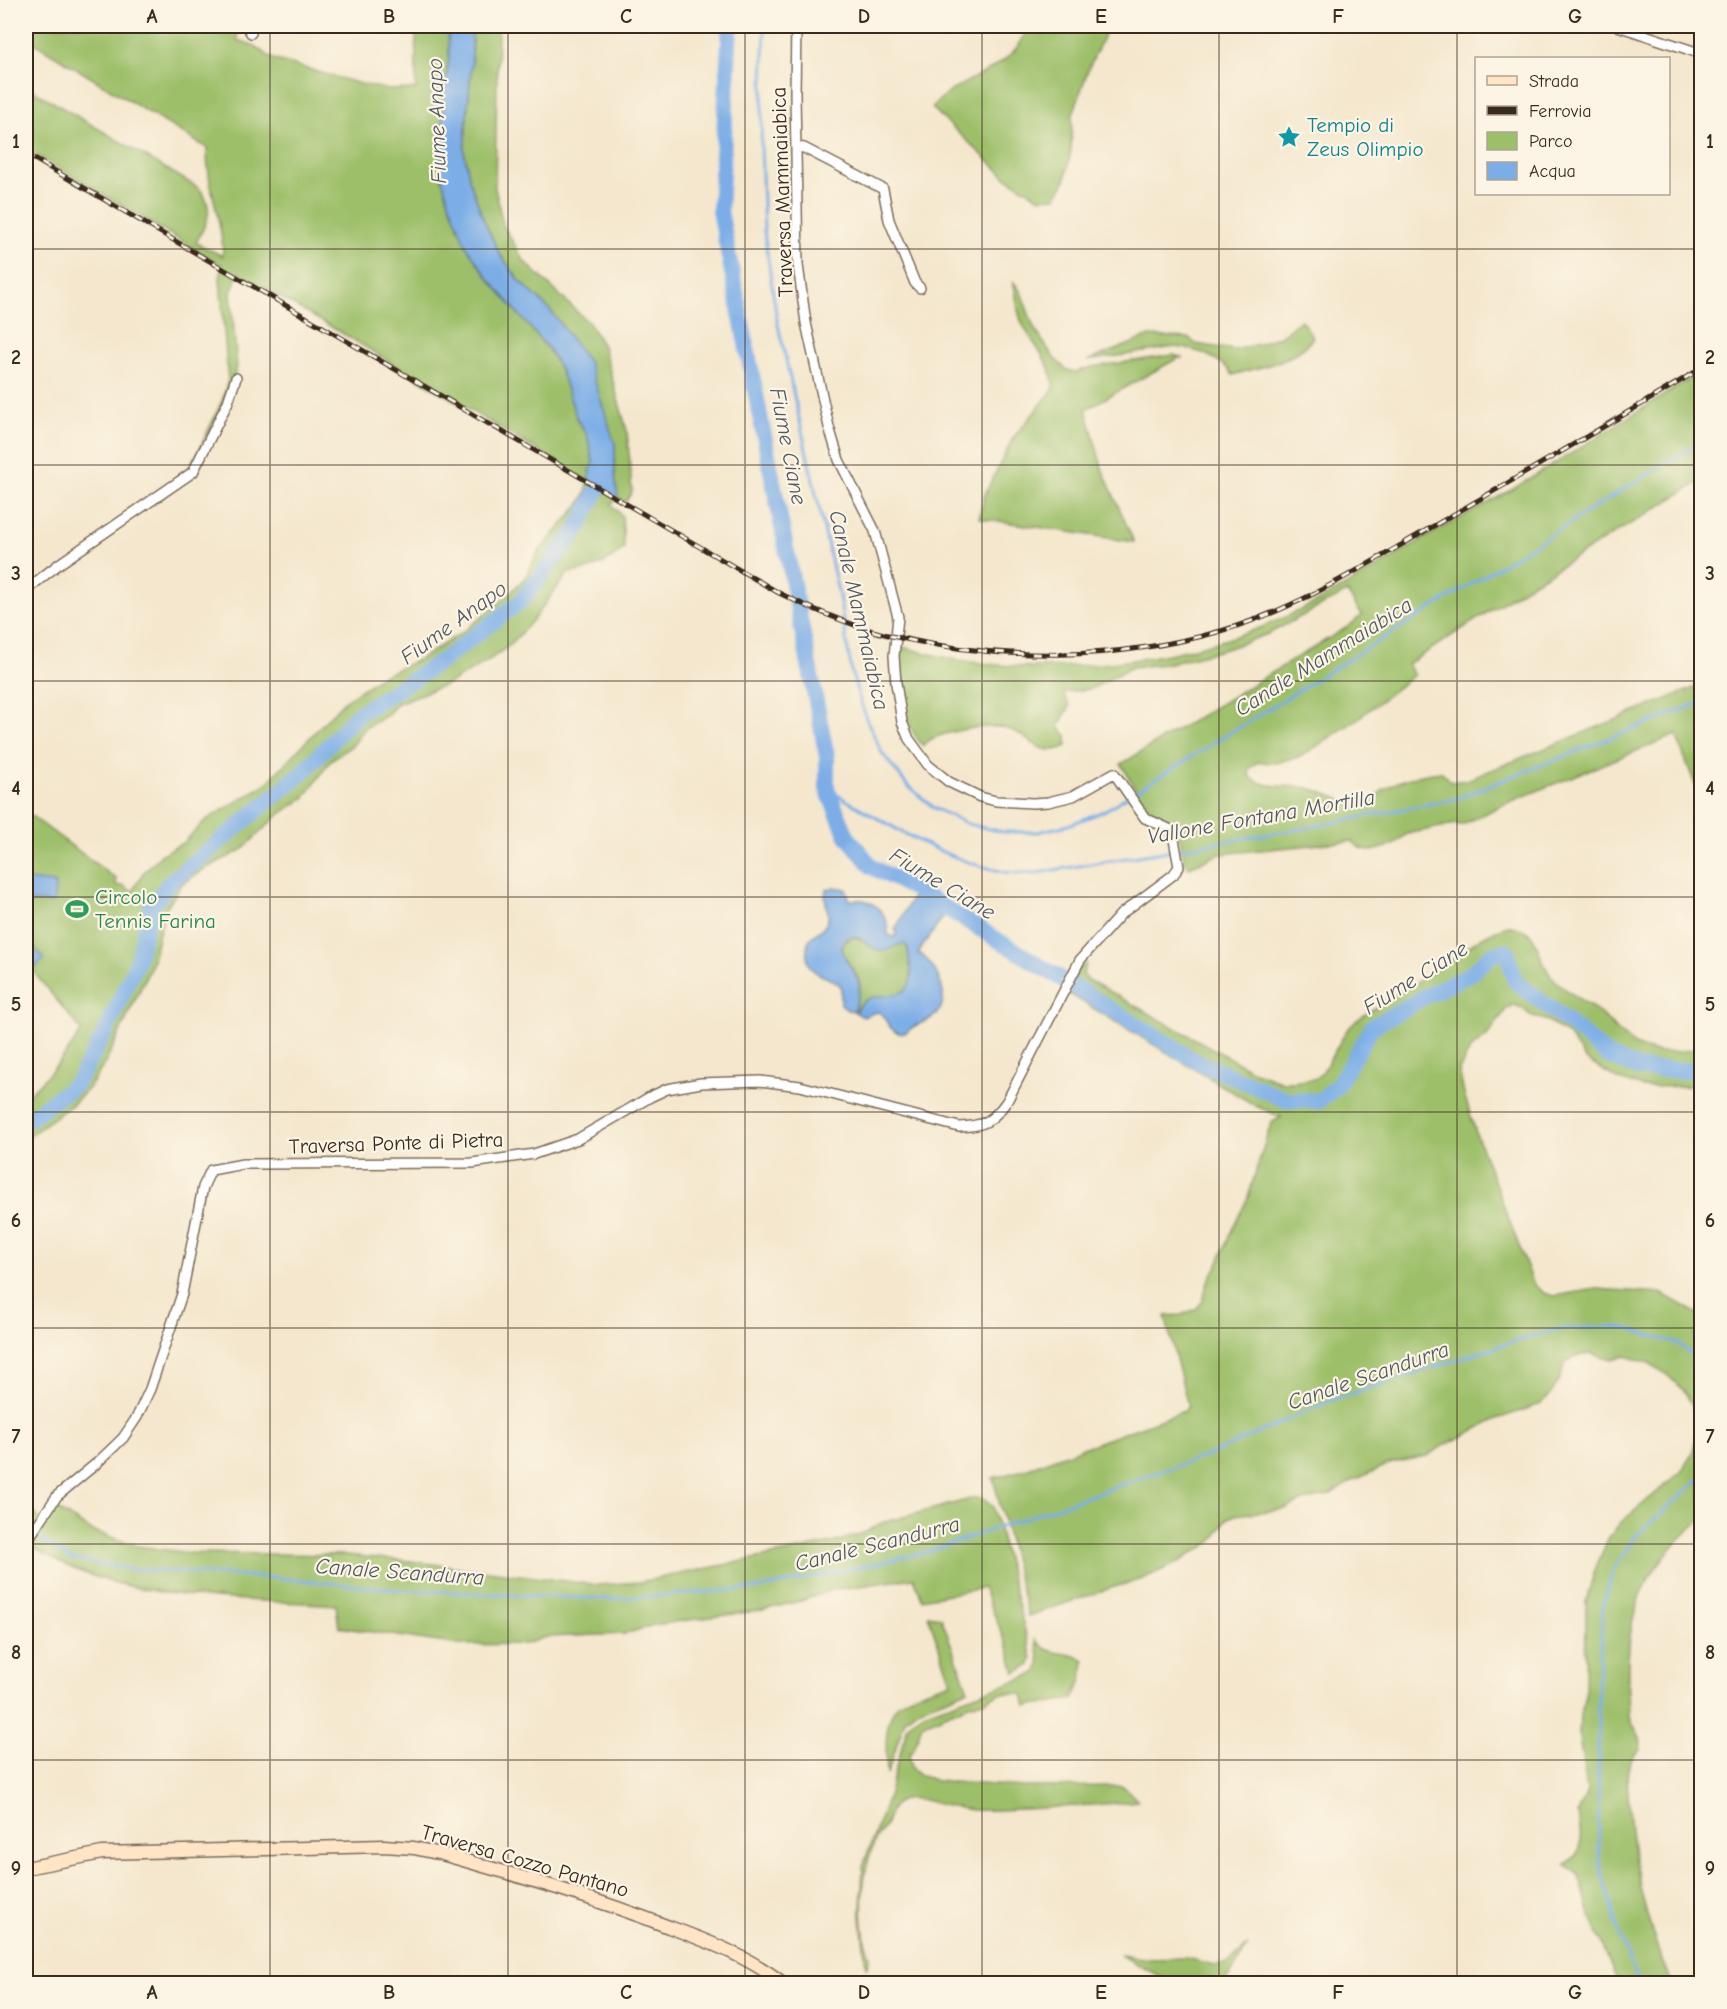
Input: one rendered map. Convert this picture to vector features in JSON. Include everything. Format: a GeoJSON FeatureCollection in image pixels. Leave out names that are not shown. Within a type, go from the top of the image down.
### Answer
{"type":"FeatureCollection","features":[{"type":"Feature","properties":{"kind":"street","name":"Traversa Mammaiabica"},"geometry":{"type":"LineString","coordinates":[[796,26],[798,265],[806,323],[829,427],[839,460],[875,531],[898,617],[894,656],[896,683],[902,722],[909,739],[928,765],[949,782],[996,801],[1033,803],[1056,800],[1072,796],[1113,773],[1145,818],[1169,829],[1175,841],[1179,867],[1173,875],[1121,914],[1093,944],[1072,972],[1063,991]]}},
{"type":"Feature","properties":{"kind":"street"},"geometry":{"type":"LineString","coordinates":[[1618,26],[1701,54]]}},
{"type":"Feature","properties":{"kind":"street"},"geometry":{"type":"LineString","coordinates":[[796,147],[804,148],[883,189],[889,220],[915,282],[920,288]]}},
{"type":"Feature","properties":{"kind":"street"},"geometry":{"type":"LineString","coordinates":[[26,590],[59,564],[193,472],[228,402],[236,378]]}},
{"type":"Feature","properties":{"kind":"street","name":"Traversa Ponte di Pietra"},"geometry":{"type":"LineString","coordinates":[[26,1541],[57,1496],[123,1438],[137,1417],[150,1389],[182,1294],[203,1187],[211,1170],[243,1164],[472,1163],[504,1160],[534,1154],[578,1139],[667,1089],[719,1082],[760,1081],[800,1086],[959,1126],[975,1126],[996,1116],[1007,1101],[1063,991]]}},
{"type":"Feature","properties":{"kind":"street","name":"Traversa Cozzo Pantano"},"geometry":{"type":"LineString","coordinates":[[26,1868],[102,1853],[361,1846],[414,1848],[614,1905],[725,1948],[765,1969],[784,1983]]}},
{"type":"Feature","properties":{"kind":"green space"},"geometry":{"type":"Polygon","coordinates":[[[33,26],[239,26],[237,40],[253,45],[273,59],[389,90],[416,89],[416,26],[448,26],[449,57],[440,172],[449,202],[466,246],[488,278],[549,350],[560,369],[577,419],[587,435],[593,461],[589,481],[617,497],[615,444],[551,311],[519,280],[499,253],[470,182],[464,151],[472,60],[472,26],[498,26],[495,188],[503,225],[524,261],[589,323],[603,346],[627,431],[632,491],[626,502],[618,498],[611,504],[622,516],[624,548],[612,558],[598,565],[568,573],[533,620],[510,645],[450,683],[398,703],[386,716],[365,728],[353,745],[331,760],[305,797],[275,818],[242,850],[203,870],[182,884],[164,911],[152,964],[106,1062],[89,1088],[73,1104],[26,1138],[26,1096],[56,1066],[82,1031],[26,963],[26,812],[116,879],[116,884],[123,885],[132,892],[143,873],[162,854],[183,843],[206,820],[266,784],[344,701],[382,676],[420,659],[463,632],[506,597],[525,578],[538,553],[579,505],[586,493],[588,481],[238,273],[231,293],[237,367],[226,398],[192,469],[174,482],[187,470],[197,454],[223,399],[228,380],[220,279],[222,265],[26,149],[26,86],[199,188],[207,203],[208,216],[196,243],[223,256],[207,162],[207,148],[29,40],[33,26]]]}},
{"type":"Feature","properties":{"kind":"green space"},"geometry":{"type":"Polygon","coordinates":[[[1027,26],[1108,26],[1088,70],[1072,117],[1071,150],[1065,181],[1056,197],[1040,198],[1008,179],[932,108],[957,87],[986,72],[1011,54],[1021,42],[1027,26]]]}},
{"type":"Feature","properties":{"kind":"green space"},"geometry":{"type":"Polygon","coordinates":[[[1013,281],[1021,292],[1034,328],[1054,358],[1067,370],[1076,372],[1092,367],[1174,355],[1183,358],[1178,358],[1086,409],[1103,471],[1134,542],[979,518],[985,494],[1013,438],[1053,390],[1053,381],[1047,363],[1020,318],[1013,281]]]}},
{"type":"Feature","properties":{"kind":"green space"},"geometry":{"type":"Polygon","coordinates":[[[1301,320],[1313,337],[1306,345],[1288,358],[1233,375],[1222,364],[1207,355],[1190,349],[1174,347],[1087,361],[1150,336],[1189,338],[1196,344],[1234,350],[1280,336],[1301,320]]]}},
{"type":"Feature","properties":{"kind":"green space"},"geometry":{"type":"Polygon","coordinates":[[[1701,372],[1701,481],[1531,584],[1408,664],[1414,675],[1356,720],[1302,756],[1276,763],[1258,762],[1249,769],[1250,777],[1263,784],[1308,788],[1344,800],[1366,803],[1391,785],[1419,775],[1442,772],[1451,782],[1467,780],[1701,685],[1701,800],[1676,735],[1502,805],[1462,825],[1455,824],[1407,834],[1393,845],[1372,851],[1360,848],[1352,841],[1220,854],[1189,867],[1184,861],[1178,828],[1149,812],[1121,764],[1346,628],[1362,615],[1347,592],[1268,634],[1226,649],[1166,664],[1132,667],[1091,689],[1065,692],[1064,696],[1070,706],[1058,726],[1067,736],[1067,746],[1048,750],[1013,731],[996,727],[949,733],[923,746],[910,725],[901,686],[902,647],[952,659],[996,665],[1075,666],[1155,656],[1232,638],[1288,616],[1331,594],[1433,533],[1496,499],[1701,372]]]}},
{"type":"Feature","properties":{"kind":"green space"},"geometry":{"type":"Polygon","coordinates":[[[1509,926],[1520,928],[1528,933],[1534,939],[1543,962],[1554,979],[1598,1012],[1632,1043],[1645,1049],[1661,1052],[1701,1048],[1701,1086],[1643,1087],[1619,1080],[1586,1060],[1568,1035],[1548,1021],[1530,1015],[1515,1005],[1507,1008],[1487,1036],[1471,1048],[1459,1070],[1477,1136],[1534,1285],[1544,1293],[1554,1296],[1596,1289],[1661,1293],[1701,1316],[1701,1520],[1666,1555],[1644,1587],[1635,1611],[1628,1655],[1629,1712],[1641,1744],[1640,1750],[1631,1761],[1627,1775],[1633,1851],[1648,1918],[1671,1983],[1618,1983],[1590,1915],[1579,1874],[1565,1865],[1577,1854],[1581,1840],[1578,1813],[1587,1791],[1579,1737],[1580,1715],[1585,1699],[1586,1601],[1595,1570],[1608,1539],[1620,1523],[1681,1472],[1692,1454],[1696,1439],[1693,1408],[1685,1392],[1667,1375],[1649,1363],[1625,1356],[1612,1360],[1591,1354],[1575,1356],[1564,1365],[1559,1381],[1541,1404],[1497,1419],[1427,1456],[1392,1463],[1352,1481],[1329,1495],[1303,1501],[1284,1509],[1235,1515],[1227,1519],[1213,1541],[1175,1564],[1140,1580],[1028,1616],[993,1478],[1020,1471],[1184,1411],[1188,1406],[1165,1316],[1181,1315],[1196,1309],[1203,1301],[1207,1283],[1247,1200],[1271,1123],[1281,1117],[1256,1106],[1066,992],[1079,968],[1086,964],[1083,973],[1085,978],[1255,1072],[1283,1082],[1294,1082],[1314,1079],[1322,1073],[1347,1030],[1357,1020],[1439,968],[1478,940],[1509,926]]]}},
{"type":"Feature","properties":{"kind":"green space"},"geometry":{"type":"Polygon","coordinates":[[[853,937],[873,948],[904,944],[908,948],[911,974],[909,986],[904,991],[871,1000],[862,1004],[855,1012],[859,996],[859,979],[842,953],[845,942],[853,937]]]}},
{"type":"Feature","properties":{"kind":"green space"},"geometry":{"type":"Polygon","coordinates":[[[974,1498],[982,1498],[993,1507],[1032,1658],[1030,1665],[1015,1673],[1008,1647],[983,1588],[922,1599],[914,1578],[832,1590],[804,1600],[763,1610],[653,1625],[625,1634],[546,1637],[525,1644],[459,1645],[339,1627],[336,1605],[237,1600],[137,1588],[105,1580],[58,1562],[33,1548],[35,1544],[26,1539],[26,1504],[45,1525],[55,1508],[92,1531],[138,1546],[191,1553],[346,1555],[597,1585],[640,1582],[832,1543],[866,1532],[881,1523],[974,1498]]]}},
{"type":"Feature","properties":{"kind":"green space"},"geometry":{"type":"Polygon","coordinates":[[[928,1615],[941,1617],[968,1690],[918,1709],[905,1719],[887,1775],[888,1724],[896,1706],[914,1694],[951,1682],[928,1615]]]}},
{"type":"Feature","properties":{"kind":"green space"},"geometry":{"type":"Polygon","coordinates":[[[1036,1640],[1048,1650],[1084,1660],[1082,1680],[1073,1699],[1026,1706],[1023,1694],[1002,1693],[966,1706],[922,1725],[909,1755],[912,1768],[920,1775],[937,1781],[1023,1787],[1123,1786],[1138,1801],[987,1810],[965,1809],[915,1799],[898,1802],[876,1839],[866,1868],[862,1914],[870,1957],[866,1968],[861,1915],[863,1866],[887,1800],[908,1725],[926,1712],[1035,1674],[1039,1662],[1036,1640]]]}},
{"type":"Feature","properties":{"kind":"green space"},"geometry":{"type":"Polygon","coordinates":[[[1248,1946],[1225,1983],[1172,1983],[1120,1955],[1151,1959],[1185,1958],[1215,1965],[1228,1963],[1248,1946]]]}},
{"type":"Feature","properties":{"kind":"water"},"geometry":{"type":"Polygon","coordinates":[[[448,26],[472,26],[472,60],[464,151],[470,182],[499,253],[519,280],[551,311],[589,363],[615,444],[618,498],[588,481],[593,461],[587,435],[577,419],[560,369],[549,350],[488,278],[466,246],[449,202],[440,172],[449,57],[448,26]]]}},
{"type":"Feature","properties":{"kind":"water"},"geometry":{"type":"Polygon","coordinates":[[[26,880],[55,883],[54,903],[26,901],[26,880]]]}},
{"type":"Feature","properties":{"kind":"water"},"geometry":{"type":"Polygon","coordinates":[[[834,887],[846,889],[850,901],[865,901],[878,907],[886,920],[888,935],[895,937],[897,932],[895,930],[916,890],[948,910],[918,953],[930,963],[942,988],[942,1005],[933,1017],[902,1033],[891,1028],[881,1013],[876,1012],[863,1017],[855,1012],[866,1000],[906,990],[911,974],[908,948],[904,944],[882,951],[853,937],[842,944],[845,957],[859,983],[854,1011],[847,1010],[841,1004],[841,986],[810,967],[808,944],[827,922],[825,894],[826,890],[834,887]]]}},
{"type":"Feature","properties":{"kind":"water"},"geometry":{"type":"Polygon","coordinates":[[[27,939],[44,959],[35,968],[26,957],[27,939]]]}},
{"type":"Feature","properties":{"kind":"waterway","name":"Fiume Ciane"},"geometry":{"type":"LineString","coordinates":[[730,26],[720,211],[827,757],[827,789],[847,836],[872,867],[916,890],[1196,1061],[1286,1100],[1319,1101],[1337,1086],[1372,1027],[1470,974],[1492,954],[1507,951],[1515,981],[1608,1056],[1641,1069],[1702,1071]]}},
{"type":"Feature","properties":{"kind":"waterway","name":"Canale Mammaiabica"},"geometry":{"type":"LineString","coordinates":[[765,26],[761,146],[764,231],[777,320],[839,596],[852,674],[866,718],[882,753],[907,785],[934,808],[968,824],[1003,832],[1038,832],[1068,825],[1104,811],[1702,441]]}},
{"type":"Feature","properties":{"kind":"waterway","name":"Fiume Anapo"},"geometry":{"type":"LineString","coordinates":[[26,1121],[76,1084],[106,1031],[137,962],[151,906],[169,883],[300,775],[358,714],[442,661],[521,601],[577,530],[603,479],[602,466]]}},
{"type":"Feature","properties":{"kind":"waterway","name":"Vallone Fontana Mortilla"},"geometry":{"type":"LineString","coordinates":[[827,789],[911,837],[955,857],[1005,872],[1037,873],[1305,828],[1455,799],[1702,702]]}},
{"type":"Feature","properties":{"kind":"waterway","name":"Canale Scandurra"},"geometry":{"type":"LineString","coordinates":[[26,1530],[70,1559],[138,1570],[280,1578],[400,1590],[611,1599],[763,1588],[924,1553],[1211,1454],[1330,1401],[1499,1346],[1563,1328],[1623,1327],[1679,1344],[1702,1364]]}},
{"type":"Feature","properties":{"kind":"waterway","name":"Canale Scandurra"},"geometry":{"type":"LineString","coordinates":[[1641,1984],[1630,1963],[1618,1929],[1599,1863],[1598,1688],[1603,1604],[1613,1571],[1636,1536],[1702,1475]]}},
{"type":"Feature","properties":{"kind":"railway"},"geometry":{"type":"LineString","coordinates":[[26,154],[779,593],[866,629],[936,645],[1018,654],[1100,652],[1181,641],[1249,622],[1303,599],[1355,571],[1702,368]]}},
{"type":"Feature","properties":{"kind":"place","name":"Tempio di Zeus Olimpio"},"geometry":{"type":"Point","coordinates":[1289,137]}},
{"type":"Feature","properties":{"kind":"place","name":"Circolo Tennis Farina"},"geometry":{"type":"Point","coordinates":[77,909]}}]}
